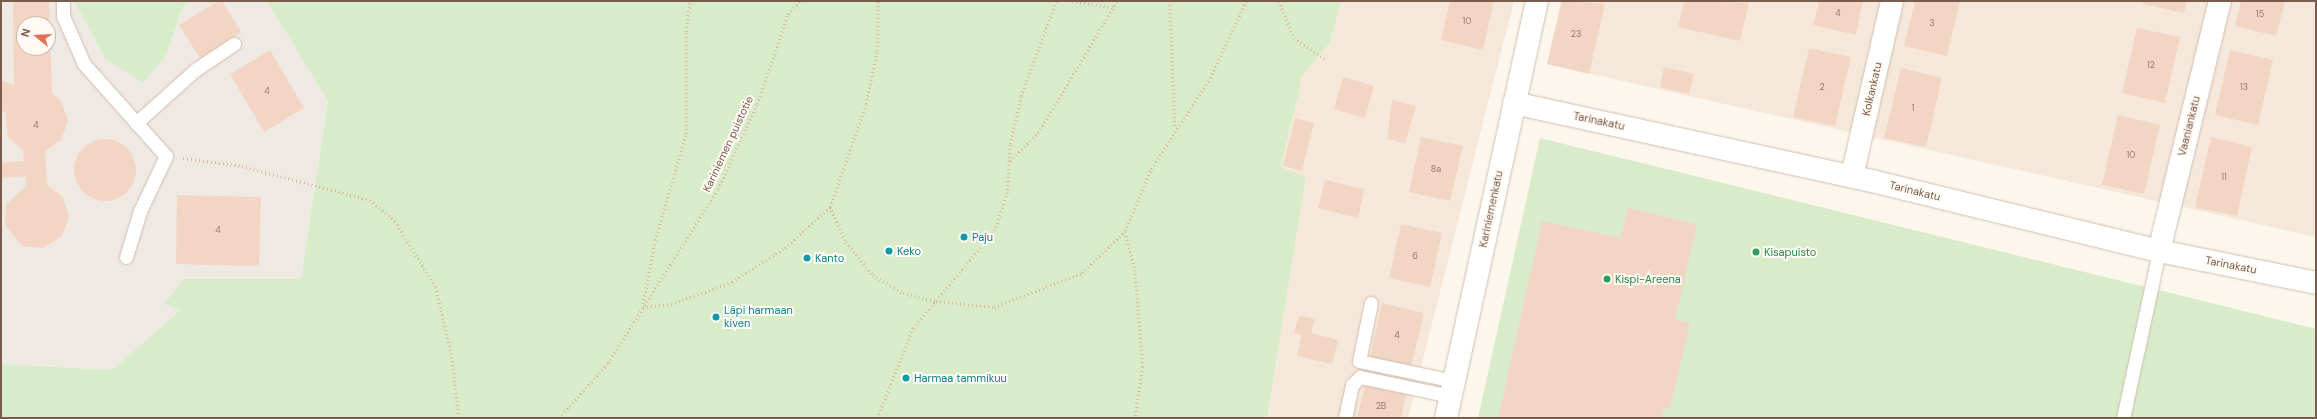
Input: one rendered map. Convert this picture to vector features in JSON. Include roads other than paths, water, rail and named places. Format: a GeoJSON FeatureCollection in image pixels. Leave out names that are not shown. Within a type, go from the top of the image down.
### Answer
{"type":"FeatureCollection","features":[{"type":"Feature","properties":{"kind":"street","name":"Kariniemenkatu"},"geometry":{"type":"LineString","coordinates":[[1446,418],[1514,103],[1538,1]]}},
{"type":"Feature","properties":{"kind":"street","name":"Kolkankatu"},"geometry":{"type":"LineString","coordinates":[[1852,176],[1892,1]]}},
{"type":"Feature","properties":{"kind":"street","name":"Vaaniankatu"},"geometry":{"type":"LineString","coordinates":[[2159,251],[2220,1]]}},
{"type":"Feature","properties":{"kind":"street","name":"Tarinakatu"},"geometry":{"type":"LineString","coordinates":[[1514,103],[1852,176],[2159,251],[2316,283]]}},
{"type":"Feature","properties":{"kind":"lane"},"geometry":{"type":"LineString","coordinates":[[62,1],[63,16],[84,64],[166,156],[140,211],[126,257]]}},
{"type":"Feature","properties":{"kind":"lane"},"geometry":{"type":"LineString","coordinates":[[136,123],[195,70],[234,44]]}},
{"type":"Feature","properties":{"kind":"lane"},"geometry":{"type":"LineString","coordinates":[[2123,418],[2159,251]]}},
{"type":"Feature","properties":{"kind":"lane"},"geometry":{"type":"LineString","coordinates":[[1371,303],[1359,362],[1452,389]]}},
{"type":"Feature","properties":{"kind":"lane"},"geometry":{"type":"LineString","coordinates":[[1345,418],[1352,386],[1360,377],[1452,389]]}},
{"type":"Feature","properties":{"kind":"place","name":"Paju"},"geometry":{"type":"Point","coordinates":[964,237]}},
{"type":"Feature","properties":{"kind":"place","name":"Keko"},"geometry":{"type":"Point","coordinates":[889,251]}},
{"type":"Feature","properties":{"kind":"place","name":"Kisapuisto"},"geometry":{"type":"Point","coordinates":[1756,252]}},
{"type":"Feature","properties":{"kind":"place","name":"Kanto"},"geometry":{"type":"Point","coordinates":[807,258]}},
{"type":"Feature","properties":{"kind":"place","name":"Kispi-Areena"},"geometry":{"type":"Point","coordinates":[1607,279]}},
{"type":"Feature","properties":{"kind":"place","name":"Läpi harmaan kiven"},"geometry":{"type":"Point","coordinates":[716,317]}},
{"type":"Feature","properties":{"kind":"place","name":"Harmaa tammikuu"},"geometry":{"type":"Point","coordinates":[906,378]}}]}
